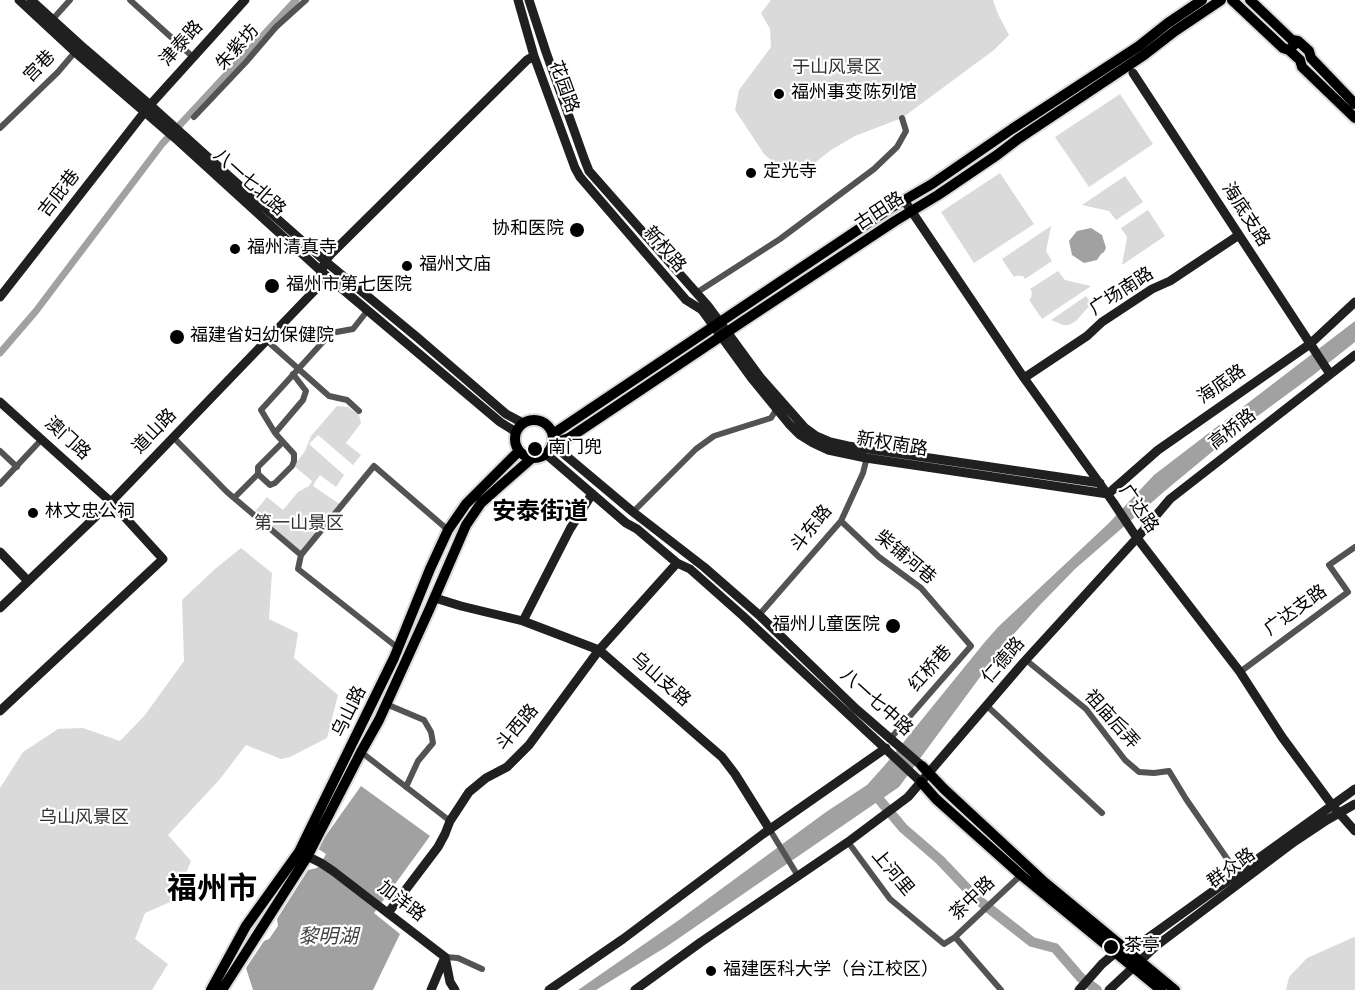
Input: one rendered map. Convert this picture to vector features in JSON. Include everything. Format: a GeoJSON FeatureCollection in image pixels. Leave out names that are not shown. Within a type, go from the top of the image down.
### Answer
{"type":"FeatureCollection","features":[{"type":"Feature","properties":{"kind":"main road","name":"古田路"},"geometry":{"type":"LineString","coordinates":[[552,439],[717,323],[889,208],[932,184],[991,145],[1139,46],[1202,0]]}},
{"type":"Feature","properties":{"kind":"main road","name":"古田路"},"geometry":{"type":"LineString","coordinates":[[552,439],[569,438],[948,188],[1221,0]]}},
{"type":"Feature","properties":{"kind":"main road"},"geometry":{"type":"LineString","coordinates":[[1232,0],[1282,48],[1285,55],[1302,67],[1355,118]]}},
{"type":"Feature","properties":{"kind":"main road"},"geometry":{"type":"LineString","coordinates":[[1250,0],[1292,40],[1294,46],[1304,55],[1311,57],[1355,104]]}},
{"type":"Feature","properties":{"kind":"main road"},"geometry":{"type":"LineString","coordinates":[[529,420],[546,424],[552,439],[546,454],[532,458],[519,451],[515,442],[516,432],[523,423],[529,420]]}},
{"type":"Feature","properties":{"kind":"main road","name":"乌山路"},"geometry":{"type":"LineString","coordinates":[[211,990],[246,926],[303,855],[398,648],[448,530],[466,504],[519,451]]}},
{"type":"Feature","properties":{"kind":"main road","name":"乌山路"},"geometry":{"type":"LineString","coordinates":[[222,990],[303,855],[361,752],[386,704],[466,525],[482,503],[532,458]]}},
{"type":"Feature","properties":{"kind":"main road","name":"八一七中路"},"geometry":{"type":"LineString","coordinates":[[925,769],[1120,950]]}},
{"type":"Feature","properties":{"kind":"main road","name":"八一七中路"},"geometry":{"type":"LineString","coordinates":[[919,780],[936,799],[1021,875],[1174,990]]}},
{"type":"Feature","properties":{"kind":"main road","name":"八一七中路"},"geometry":{"type":"LineString","coordinates":[[1137,963],[1161,990]]}},
{"type":"Feature","properties":{"kind":"street","name":"八一七北路"},"geometry":{"type":"LineString","coordinates":[[19,0],[75,52],[148,108]]}},
{"type":"Feature","properties":{"kind":"street","name":"八一七北路"},"geometry":{"type":"LineString","coordinates":[[30,0],[184,140],[322,272],[500,422],[516,432]]}},
{"type":"Feature","properties":{"kind":"street"},"geometry":{"type":"LineString","coordinates":[[52,20],[70,0]]}},
{"type":"Feature","properties":{"kind":"street"},"geometry":{"type":"LineString","coordinates":[[130,0],[192,57]]}},
{"type":"Feature","properties":{"kind":"street","name":"津泰路"},"geometry":{"type":"LineString","coordinates":[[148,108],[245,0]]}},
{"type":"Feature","properties":{"kind":"street","name":"朱紫坊"},"geometry":{"type":"LineString","coordinates":[[194,117],[276,27],[306,0]]}},
{"type":"Feature","properties":{"kind":"street","name":"花园路"},"geometry":{"type":"LineString","coordinates":[[518,0],[534,56],[575,168],[584,183]]}},
{"type":"Feature","properties":{"kind":"street","name":"花园路"},"geometry":{"type":"LineString","coordinates":[[529,0],[585,161],[594,177]]}},
{"type":"Feature","properties":{"kind":"street","name":"宫巷"},"geometry":{"type":"LineString","coordinates":[[0,128],[58,72],[75,52]]}},
{"type":"Feature","properties":{"kind":"street"},"geometry":{"type":"LineString","coordinates":[[325,261],[526,60],[534,56]]}},
{"type":"Feature","properties":{"kind":"street","name":"海底支路"},"geometry":{"type":"LineString","coordinates":[[1133,73],[1330,375]]}},
{"type":"Feature","properties":{"kind":"street","name":"吉庇巷"},"geometry":{"type":"LineString","coordinates":[[0,297],[148,108]]}},
{"type":"Feature","properties":{"kind":"street"},"geometry":{"type":"LineString","coordinates":[[696,292],[780,239],[874,169],[897,147],[906,131],[902,118]]}},
{"type":"Feature","properties":{"kind":"street"},"geometry":{"type":"LineString","coordinates":[[184,140],[506,414],[523,423]]}},
{"type":"Feature","properties":{"kind":"street","name":"新权路"},"geometry":{"type":"LineString","coordinates":[[594,177],[696,292],[724,334]]}},
{"type":"Feature","properties":{"kind":"street","name":"新权路"},"geometry":{"type":"LineString","coordinates":[[584,183],[686,300],[717,323]]}},
{"type":"Feature","properties":{"kind":"street","name":"广达路"},"geometry":{"type":"LineString","coordinates":[[904,200],[1024,378],[1135,533],[1240,672],[1282,737],[1332,805],[1355,831]]}},
{"type":"Feature","properties":{"kind":"street","name":"广场南路"},"geometry":{"type":"LineString","coordinates":[[1024,378],[1088,336],[1102,322],[1152,289],[1170,281],[1239,235]]}},
{"type":"Feature","properties":{"kind":"street","name":"道山路"},"geometry":{"type":"LineString","coordinates":[[0,608],[111,502],[316,289],[325,261]]}},
{"type":"Feature","properties":{"kind":"street","name":"海底路"},"geometry":{"type":"LineString","coordinates":[[1110,498],[1158,450],[1310,344],[1355,302]]}},
{"type":"Feature","properties":{"kind":"street"},"geometry":{"type":"LineString","coordinates":[[258,474],[270,485],[292,466],[294,461],[294,454],[274,433],[261,410],[331,333],[353,329],[368,310]]}},
{"type":"Feature","properties":{"kind":"street","name":"新权南路"},"geometry":{"type":"LineString","coordinates":[[724,334],[753,380],[776,410],[800,435],[828,450],[1100,483]]}},
{"type":"Feature","properties":{"kind":"street","name":"新权南路"},"geometry":{"type":"LineString","coordinates":[[724,334],[805,428],[830,442],[867,454],[1110,498]]}},
{"type":"Feature","properties":{"kind":"street"},"geometry":{"type":"LineString","coordinates":[[266,340],[295,372],[306,391],[303,400],[274,433]]}},
{"type":"Feature","properties":{"kind":"street","name":"高桥路"},"geometry":{"type":"LineString","coordinates":[[1135,533],[1170,499],[1355,355]]}},
{"type":"Feature","properties":{"kind":"street"},"geometry":{"type":"LineString","coordinates":[[295,372],[329,396],[347,400],[359,411]]}},
{"type":"Feature","properties":{"kind":"street","name":"澳门路"},"geometry":{"type":"LineString","coordinates":[[0,402],[111,502],[163,559],[0,711]]}},
{"type":"Feature","properties":{"kind":"street"},"geometry":{"type":"LineString","coordinates":[[633,512],[696,449],[714,436],[771,418],[776,410]]}},
{"type":"Feature","properties":{"kind":"street"},"geometry":{"type":"LineString","coordinates":[[173,437],[234,498],[301,555]]}},
{"type":"Feature","properties":{"kind":"street"},"geometry":{"type":"LineString","coordinates":[[0,484],[42,439]]}},
{"type":"Feature","properties":{"kind":"street","name":"八一七中路"},"geometry":{"type":"LineString","coordinates":[[552,439],[633,512],[704,567],[759,615],[855,708],[925,769]]}},
{"type":"Feature","properties":{"kind":"street"},"geometry":{"type":"LineString","coordinates":[[234,498],[258,474],[258,467],[283,442]]}},
{"type":"Feature","properties":{"kind":"street"},"geometry":{"type":"LineString","coordinates":[[0,451],[17,467]]}},
{"type":"Feature","properties":{"kind":"street","name":"八一七中路"},"geometry":{"type":"LineString","coordinates":[[546,454],[677,563],[690,570],[743,616],[919,780]]}},
{"type":"Feature","properties":{"kind":"street","name":"斗东路"},"geometry":{"type":"LineString","coordinates":[[759,615],[841,521],[862,474],[867,454]]}},
{"type":"Feature","properties":{"kind":"street"},"geometry":{"type":"LineString","coordinates":[[398,648],[297,569],[301,555],[374,466],[448,530]]}},
{"type":"Feature","properties":{"kind":"street"},"geometry":{"type":"LineString","coordinates":[[523,621],[570,529],[592,494]]}},
{"type":"Feature","properties":{"kind":"street","name":"柴铺河巷"},"geometry":{"type":"LineString","coordinates":[[841,521],[879,557],[921,588],[971,646]]}},
{"type":"Feature","properties":{"kind":"street","name":"仁德路"},"geometry":{"type":"LineString","coordinates":[[848,842],[896,806],[919,780],[925,769],[986,705],[1135,533]]}},
{"type":"Feature","properties":{"kind":"street","name":"广达支路"},"geometry":{"type":"LineString","coordinates":[[1240,672],[1348,592],[1329,565],[1355,547]]}},
{"type":"Feature","properties":{"kind":"street"},"geometry":{"type":"LineString","coordinates":[[0,552],[28,580]]}},
{"type":"Feature","properties":{"kind":"street","name":"斗西路"},"geometry":{"type":"LineString","coordinates":[[388,913],[438,847],[462,801],[486,778],[507,767],[529,745],[599,650],[677,563]]}},
{"type":"Feature","properties":{"kind":"street","name":"乌山支路"},"geometry":{"type":"LineString","coordinates":[[435,597],[461,606],[523,621],[599,650],[722,757],[735,774],[798,876]]}},
{"type":"Feature","properties":{"kind":"street","name":"红桥巷"},"geometry":{"type":"LineString","coordinates":[[891,739],[971,646]]}},
{"type":"Feature","properties":{"kind":"street","name":"祖庙后弄"},"geometry":{"type":"LineString","coordinates":[[1026,660],[1086,709],[1125,760],[1139,772],[1168,771],[1237,873]]}},
{"type":"Feature","properties":{"kind":"street"},"geometry":{"type":"LineString","coordinates":[[386,704],[424,720],[431,732],[433,743],[417,761],[406,787]]}},
{"type":"Feature","properties":{"kind":"street"},"geometry":{"type":"LineString","coordinates":[[986,705],[1102,813]]}},
{"type":"Feature","properties":{"kind":"street"},"geometry":{"type":"LineString","coordinates":[[549,990],[886,748]]}},
{"type":"Feature","properties":{"kind":"street"},"geometry":{"type":"LineString","coordinates":[[361,752],[450,821]]}},
{"type":"Feature","properties":{"kind":"street"},"geometry":{"type":"LineString","coordinates":[[1080,989],[1120,950],[1148,938],[1355,789]]}},
{"type":"Feature","properties":{"kind":"street","name":"群众路"},"geometry":{"type":"LineString","coordinates":[[1110,989],[1156,946],[1294,842],[1355,804]]}},
{"type":"Feature","properties":{"kind":"street"},"geometry":{"type":"LineString","coordinates":[[635,990],[848,842]]}},
{"type":"Feature","properties":{"kind":"street","name":"上河里"},"geometry":{"type":"LineString","coordinates":[[848,842],[890,898],[944,944]]}},
{"type":"Feature","properties":{"kind":"street","name":"加洋路"},"geometry":{"type":"LineString","coordinates":[[303,855],[321,863],[445,957]]}},
{"type":"Feature","properties":{"kind":"street","name":"茶中路"},"geometry":{"type":"LineString","coordinates":[[944,944],[955,937],[1021,875]]}},
{"type":"Feature","properties":{"kind":"street"},"geometry":{"type":"LineString","coordinates":[[955,937],[1001,990]]}},
{"type":"Feature","properties":{"kind":"street"},"geometry":{"type":"LineString","coordinates":[[445,957],[458,958],[482,969]]}},
{"type":"Feature","properties":{"kind":"street"},"geometry":{"type":"LineString","coordinates":[[431,990],[445,957]]}},
{"type":"Feature","properties":{"kind":"street"},"geometry":{"type":"LineString","coordinates":[[445,957],[450,982],[455,990]]}},
{"type":"Feature","properties":{"kind":"green space","name":"于山风景区"},"geometry":{"type":"Polygon","coordinates":[[[771,0],[993,0],[1009,35],[994,50],[902,118],[855,136],[831,150],[793,180],[764,154],[735,110],[739,90],[771,47],[770,29],[761,13],[771,0]]]}},
{"type":"Feature","properties":{"kind":"green space"},"geometry":{"type":"Polygon","coordinates":[[[1120,94],[1153,144],[1089,187],[1055,137],[1120,94]]]}},
{"type":"Feature","properties":{"kind":"green space"},"geometry":{"type":"Polygon","coordinates":[[[1000,173],[1034,224],[974,263],[941,212],[1000,173]]]}},
{"type":"Feature","properties":{"kind":"green space"},"geometry":{"type":"Polygon","coordinates":[[[1125,176],[1143,202],[1116,220],[1109,211],[1082,205],[1125,176]]]}},
{"type":"Feature","properties":{"kind":"green space"},"geometry":{"type":"Polygon","coordinates":[[[1148,210],[1165,236],[1122,265],[1127,237],[1121,228],[1148,210]]]}},
{"type":"Feature","properties":{"kind":"green space"},"geometry":{"type":"Polygon","coordinates":[[[1051,226],[1046,251],[1052,261],[1025,279],[1023,276],[1014,277],[1002,259],[1051,226]]]}},
{"type":"Feature","properties":{"kind":"green space"},"geometry":{"type":"Polygon","coordinates":[[[1058,271],[1065,280],[1091,286],[1042,319],[1029,300],[1032,292],[1030,289],[1058,271]]]}},
{"type":"Feature","properties":{"kind":"green space"},"geometry":{"type":"Polygon","coordinates":[[[1086,296],[1091,304],[1076,321],[1063,325],[1051,320],[1086,296]]]}},
{"type":"Feature","properties":{"kind":"green space","name":"第一山景区"},"geometry":{"type":"Polygon","coordinates":[[[337,406],[348,407],[359,415],[361,423],[346,443],[361,455],[353,465],[318,435],[309,444],[344,475],[336,487],[320,475],[315,482],[313,486],[341,505],[301,555],[253,514],[267,497],[283,510],[298,492],[309,486],[312,481],[294,466],[305,451],[311,436],[337,406]]]}},
{"type":"Feature","properties":{"kind":"green space","name":"乌山风景区"},"geometry":{"type":"Polygon","coordinates":[[[241,548],[272,573],[269,619],[298,633],[294,658],[338,695],[327,738],[290,757],[281,759],[246,745],[220,779],[168,835],[191,861],[175,900],[145,913],[135,939],[168,964],[152,990],[0,990],[0,788],[23,752],[58,729],[83,728],[120,741],[145,715],[184,661],[182,600],[241,548]]]}},
{"type":"Feature","properties":{"kind":"green space"},"geometry":{"type":"Polygon","coordinates":[[[1354,937],[1355,990],[1286,990],[1289,977],[1307,958],[1354,937]]]}},
{"type":"Feature","properties":{"kind":"water"},"geometry":{"type":"Polygon","coordinates":[[[1091,228],[1102,235],[1106,248],[1097,260],[1084,263],[1072,255],[1069,241],[1077,231],[1091,228]]]}},
{"type":"Feature","properties":{"kind":"water"},"geometry":{"type":"Polygon","coordinates":[[[1355,321],[1355,342],[1236,432],[1075,569],[1003,646],[899,787],[666,947],[596,990],[578,990],[867,785],[998,627],[1109,523],[1154,475],[1355,321]]]}},
{"type":"Feature","properties":{"kind":"water","name":"黎明湖"},"geometry":{"type":"Polygon","coordinates":[[[361,786],[430,836],[374,913],[400,934],[373,990],[253,990],[246,968],[264,941],[269,939],[278,926],[277,919],[308,870],[317,868],[321,863],[326,854],[317,848],[361,786]]]}},
{"type":"Feature","properties":{"kind":"waterway"},"geometry":{"type":"LineString","coordinates":[[0,353],[36,311],[162,144],[296,0]]}},
{"type":"Feature","properties":{"kind":"waterway"},"geometry":{"type":"LineString","coordinates":[[873,792],[903,828],[940,860],[977,899],[1032,942],[1055,948],[1081,978],[1097,990]]}},
{"type":"Feature","properties":{"kind":"place","name":"福州事变陈列馆"},"geometry":{"type":"Point","coordinates":[779,94]}},
{"type":"Feature","properties":{"kind":"place","name":"定光寺"},"geometry":{"type":"Point","coordinates":[751,173]}},
{"type":"Feature","properties":{"kind":"place","name":"协和医院"},"geometry":{"type":"Point","coordinates":[577,230]}},
{"type":"Feature","properties":{"kind":"place","name":"福州清真寺"},"geometry":{"type":"Point","coordinates":[235,249]}},
{"type":"Feature","properties":{"kind":"place","name":"福州文庙"},"geometry":{"type":"Point","coordinates":[407,266]}},
{"type":"Feature","properties":{"kind":"place","name":"福州市第七医院"},"geometry":{"type":"Point","coordinates":[272,286]}},
{"type":"Feature","properties":{"kind":"place","name":"福建省妇幼保健院"},"geometry":{"type":"Point","coordinates":[177,337]}},
{"type":"Feature","properties":{"kind":"place","name":"南门兜"},"geometry":{"type":"Point","coordinates":[535,449]}},
{"type":"Feature","properties":{"kind":"place","name":"林文忠公祠"},"geometry":{"type":"Point","coordinates":[33,513]}},
{"type":"Feature","properties":{"kind":"place","name":"福州儿童医院"},"geometry":{"type":"Point","coordinates":[893,626]}},
{"type":"Feature","properties":{"kind":"place","name":"茶亭"},"geometry":{"type":"Point","coordinates":[1111,947]}},
{"type":"Feature","properties":{"kind":"place","name":"福建医科大学（台江校区）"},"geometry":{"type":"Point","coordinates":[711,971]}},
{"type":"Feature","properties":{"kind":"district","name":"安泰街道"},"geometry":{"type":"Point","coordinates":[540,513]}},
{"type":"Feature","properties":{"kind":"district","name":"福州市"},"geometry":{"type":"Point","coordinates":[212,891]}}]}
